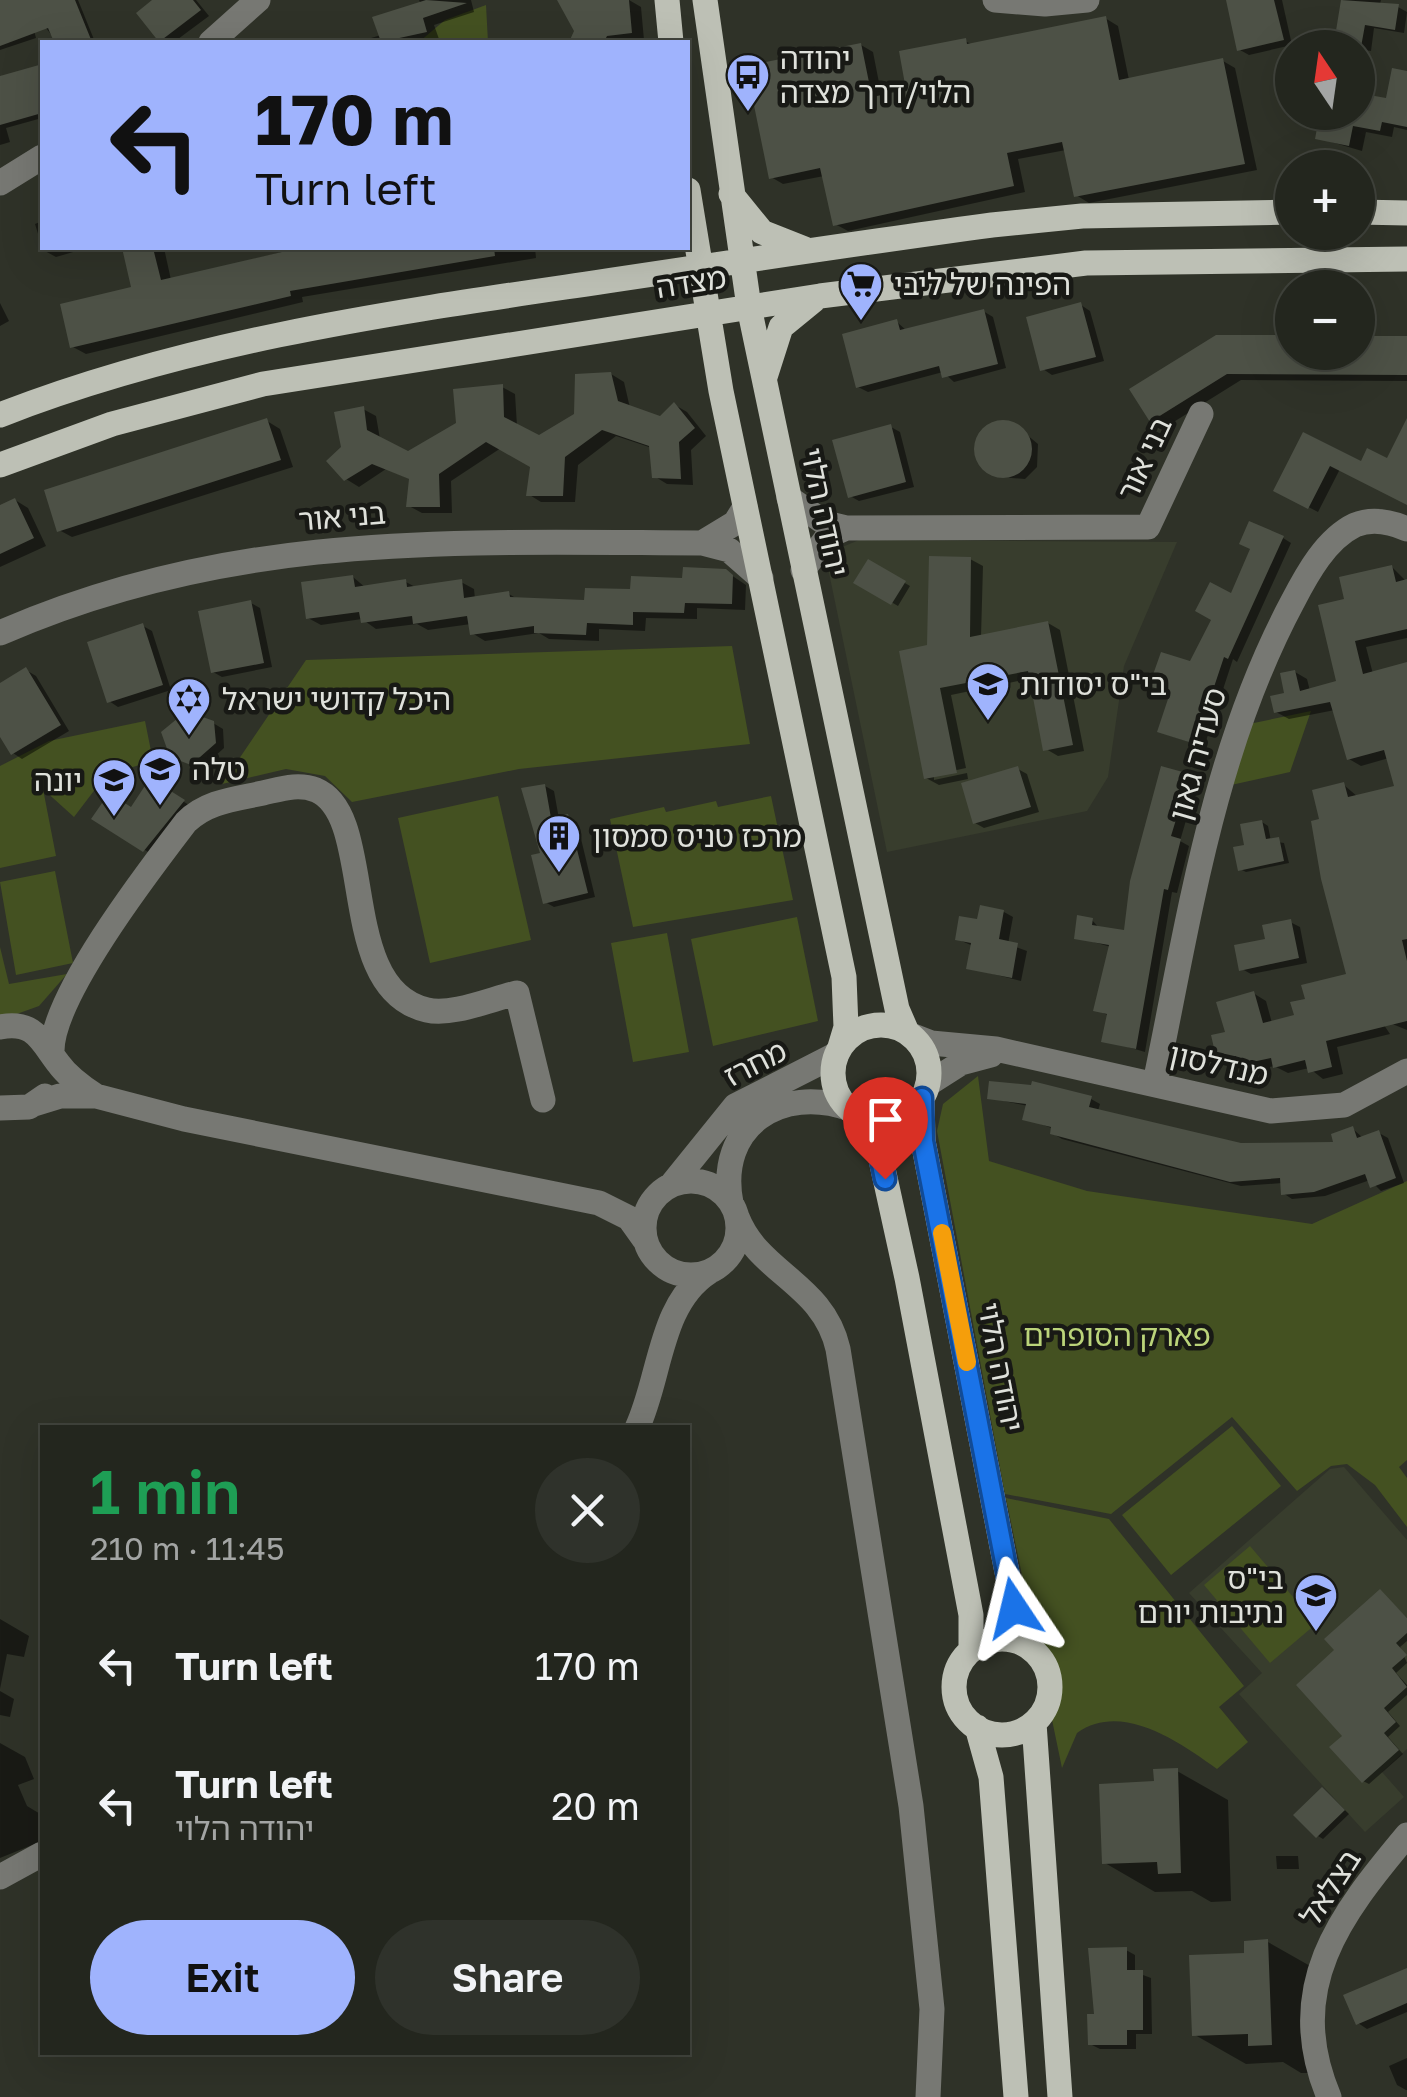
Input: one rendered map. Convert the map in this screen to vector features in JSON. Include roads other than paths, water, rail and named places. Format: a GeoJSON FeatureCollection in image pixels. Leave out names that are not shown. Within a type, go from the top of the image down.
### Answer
{"type":"FeatureCollection","features":[{"type":"Feature","properties":{"kind":"main road"},"geometry":{"type":"LineString","coordinates":[[667,0],[672,40]]}},
{"type":"Feature","properties":{"kind":"main road","name":"יהודה הלוי"},"geometry":{"type":"LineString","coordinates":[[706,2],[749,307],[898,1009],[910,1034]]}},
{"type":"Feature","properties":{"kind":"main road"},"geometry":{"type":"LineString","coordinates":[[730,193],[762,232],[810,250]]}},
{"type":"Feature","properties":{"kind":"main road"},"geometry":{"type":"LineString","coordinates":[[690,209],[760,578],[844,977],[846,1027],[834,1084],[878,1146],[970,1615],[971,1650]]}},
{"type":"Feature","properties":{"kind":"main road","name":"מצדה"},"geometry":{"type":"LineString","coordinates":[[0,415],[98,379],[254,338],[626,278],[1082,216],[1275,212]]}},
{"type":"Feature","properties":{"kind":"main road"},"geometry":{"type":"LineString","coordinates":[[1375,212],[1407,213]]}},
{"type":"Feature","properties":{"kind":"main road"},"geometry":{"type":"LineString","coordinates":[[626,278],[667,257],[672,250]]}},
{"type":"Feature","properties":{"kind":"main road","name":"מצדה"},"geometry":{"type":"LineString","coordinates":[[0,465],[112,424],[263,384],[820,296],[1086,263],[1407,260]]}},
{"type":"Feature","properties":{"kind":"main road"},"geometry":{"type":"LineString","coordinates":[[764,382],[781,327],[820,296]]}},
{"type":"Feature","properties":{"kind":"main road"},"geometry":{"type":"LineString","coordinates":[[839,1050],[856,1032],[886,1025],[910,1034],[926,1054],[925,1091],[900,1117],[877,1121],[856,1113]]}},
{"type":"Feature","properties":{"kind":"main road","name":"יהודה הלוי"},"geometry":{"type":"LineString","coordinates":[[925,1091],[923,1141],[1014,1608],[1028,1646]]}},
{"type":"Feature","properties":{"kind":"main road"},"geometry":{"type":"LineString","coordinates":[[977,1728],[1006,1735],[1034,1723],[1047,1705],[1050,1684],[1044,1662],[1028,1646],[999,1638],[971,1650],[958,1668],[954,1690],[961,1712],[977,1728],[988,1760],[1016,2097]]}},
{"type":"Feature","properties":{"kind":"main road"},"geometry":{"type":"LineString","coordinates":[[1034,1723],[1060,2097]]}},
{"type":"Feature","properties":{"kind":"street"},"geometry":{"type":"LineString","coordinates":[[213,40],[258,0]]}},
{"type":"Feature","properties":{"kind":"street"},"geometry":{"type":"LineString","coordinates":[[996,0],[1045,4],[1087,0]]}},
{"type":"Feature","properties":{"kind":"street"},"geometry":{"type":"LineString","coordinates":[[0,182],[40,158]]}},
{"type":"Feature","properties":{"kind":"street","name":"בני אור"},"geometry":{"type":"LineString","coordinates":[[789,498],[825,523],[846,528],[1148,527],[1200,414]]}},
{"type":"Feature","properties":{"kind":"street"},"geometry":{"type":"LineString","coordinates":[[702,543],[736,523],[746,506]]}},
{"type":"Feature","properties":{"kind":"street","name":"סעדיה גאון"},"geometry":{"type":"LineString","coordinates":[[1154,1083],[1214,801],[1250,686],[1308,573],[1336,538],[1356,525],[1374,521],[1407,529]]}},
{"type":"Feature","properties":{"kind":"street"},"geometry":{"type":"LineString","coordinates":[[804,570],[828,536],[846,528]]}},
{"type":"Feature","properties":{"kind":"street","name":"בני אור"},"geometry":{"type":"LineString","coordinates":[[0,633],[97,594],[151,579],[303,551],[458,542],[702,543],[729,550],[760,578]]}},
{"type":"Feature","properties":{"kind":"street"},"geometry":{"type":"LineString","coordinates":[[14,1111],[52,1084],[55,1024],[68,992],[193,815],[213,804],[305,787],[328,798],[342,824],[372,954],[383,979],[406,1000],[429,1011],[516,993],[543,1100]]}},
{"type":"Feature","properties":{"kind":"street"},"geometry":{"type":"LineString","coordinates":[[5,1026],[41,1014],[68,992]]}},
{"type":"Feature","properties":{"kind":"street"},"geometry":{"type":"LineString","coordinates":[[5,1026],[35,1032],[96,1096]]}},
{"type":"Feature","properties":{"kind":"street","name":"מנדלסון"},"geometry":{"type":"LineString","coordinates":[[910,1034],[931,1043],[1011,1053],[1241,1106],[1302,1110],[1344,1105],[1407,1071]]}},
{"type":"Feature","properties":{"kind":"street","name":"מחרז"},"geometry":{"type":"LineString","coordinates":[[666,1188],[735,1106],[839,1050]]}},
{"type":"Feature","properties":{"kind":"street","name":"מנדלסון"},"geometry":{"type":"LineString","coordinates":[[925,1091],[961,1063],[1011,1053]]}},
{"type":"Feature","properties":{"kind":"street"},"geometry":{"type":"LineString","coordinates":[[14,1111],[60,1096],[96,1096],[184,1119],[598,1203],[629,1218],[649,1248],[666,1286],[669,1324]]}},
{"type":"Feature","properties":{"kind":"street","name":"מחרז"},"geometry":{"type":"LineString","coordinates":[[734,1210],[729,1163],[736,1146],[758,1118],[791,1102],[810,1100],[856,1113]]}},
{"type":"Feature","properties":{"kind":"street"},"geometry":{"type":"LineString","coordinates":[[598,1203],[629,1201],[666,1188],[702,1182],[734,1210],[755,1247],[818,1304],[838,1349],[911,1806],[932,1998],[928,2097]]}},
{"type":"Feature","properties":{"kind":"street"},"geometry":{"type":"LineString","coordinates":[[666,1188],[647,1209],[649,1248],[679,1274],[748,1261],[780,1269]]}},
{"type":"Feature","properties":{"kind":"street"},"geometry":{"type":"LineString","coordinates":[[637,1425],[655,1384],[669,1324],[686,1290],[734,1246],[734,1210]]}},
{"type":"Feature","properties":{"kind":"street","name":"בצלאל"},"geometry":{"type":"LineString","coordinates":[[1329,2097],[1315,2050],[1312,2002],[1318,1970],[1336,1927],[1407,1835]]}},
{"type":"Feature","properties":{"kind":"street"},"geometry":{"type":"LineString","coordinates":[[0,1876],[40,1855]]}},
{"type":"Feature","properties":{"kind":"place","name":"יהודה הלוי/דרך מצדה"},"geometry":{"type":"Point","coordinates":[748,113]}},
{"type":"Feature","properties":{"kind":"place","name":"הפינה של ליבי"},"geometry":{"type":"Point","coordinates":[861,322]}},
{"type":"Feature","properties":{"kind":"place","name":"בי\"ס יסודות"},"geometry":{"type":"Point","coordinates":[988,722]}},
{"type":"Feature","properties":{"kind":"place","name":"היכל קדושי ישראל"},"geometry":{"type":"Point","coordinates":[189,737]}},
{"type":"Feature","properties":{"kind":"place","name":"טלה"},"geometry":{"type":"Point","coordinates":[160,807]}},
{"type":"Feature","properties":{"kind":"place","name":"יונה"},"geometry":{"type":"Point","coordinates":[114,818]}},
{"type":"Feature","properties":{"kind":"place","name":"מרכז טניס סמסון"},"geometry":{"type":"Point","coordinates":[559,874]}},
{"type":"Feature","properties":{"kind":"place","name":"בי\"ס נתיבות יורם"},"geometry":{"type":"Point","coordinates":[1316,1633]}},
{"type":"Feature","properties":{"kind":"park label","name":"פארק הסופרים"},"geometry":{"type":"Point","coordinates":[1117,1335]}}]}
